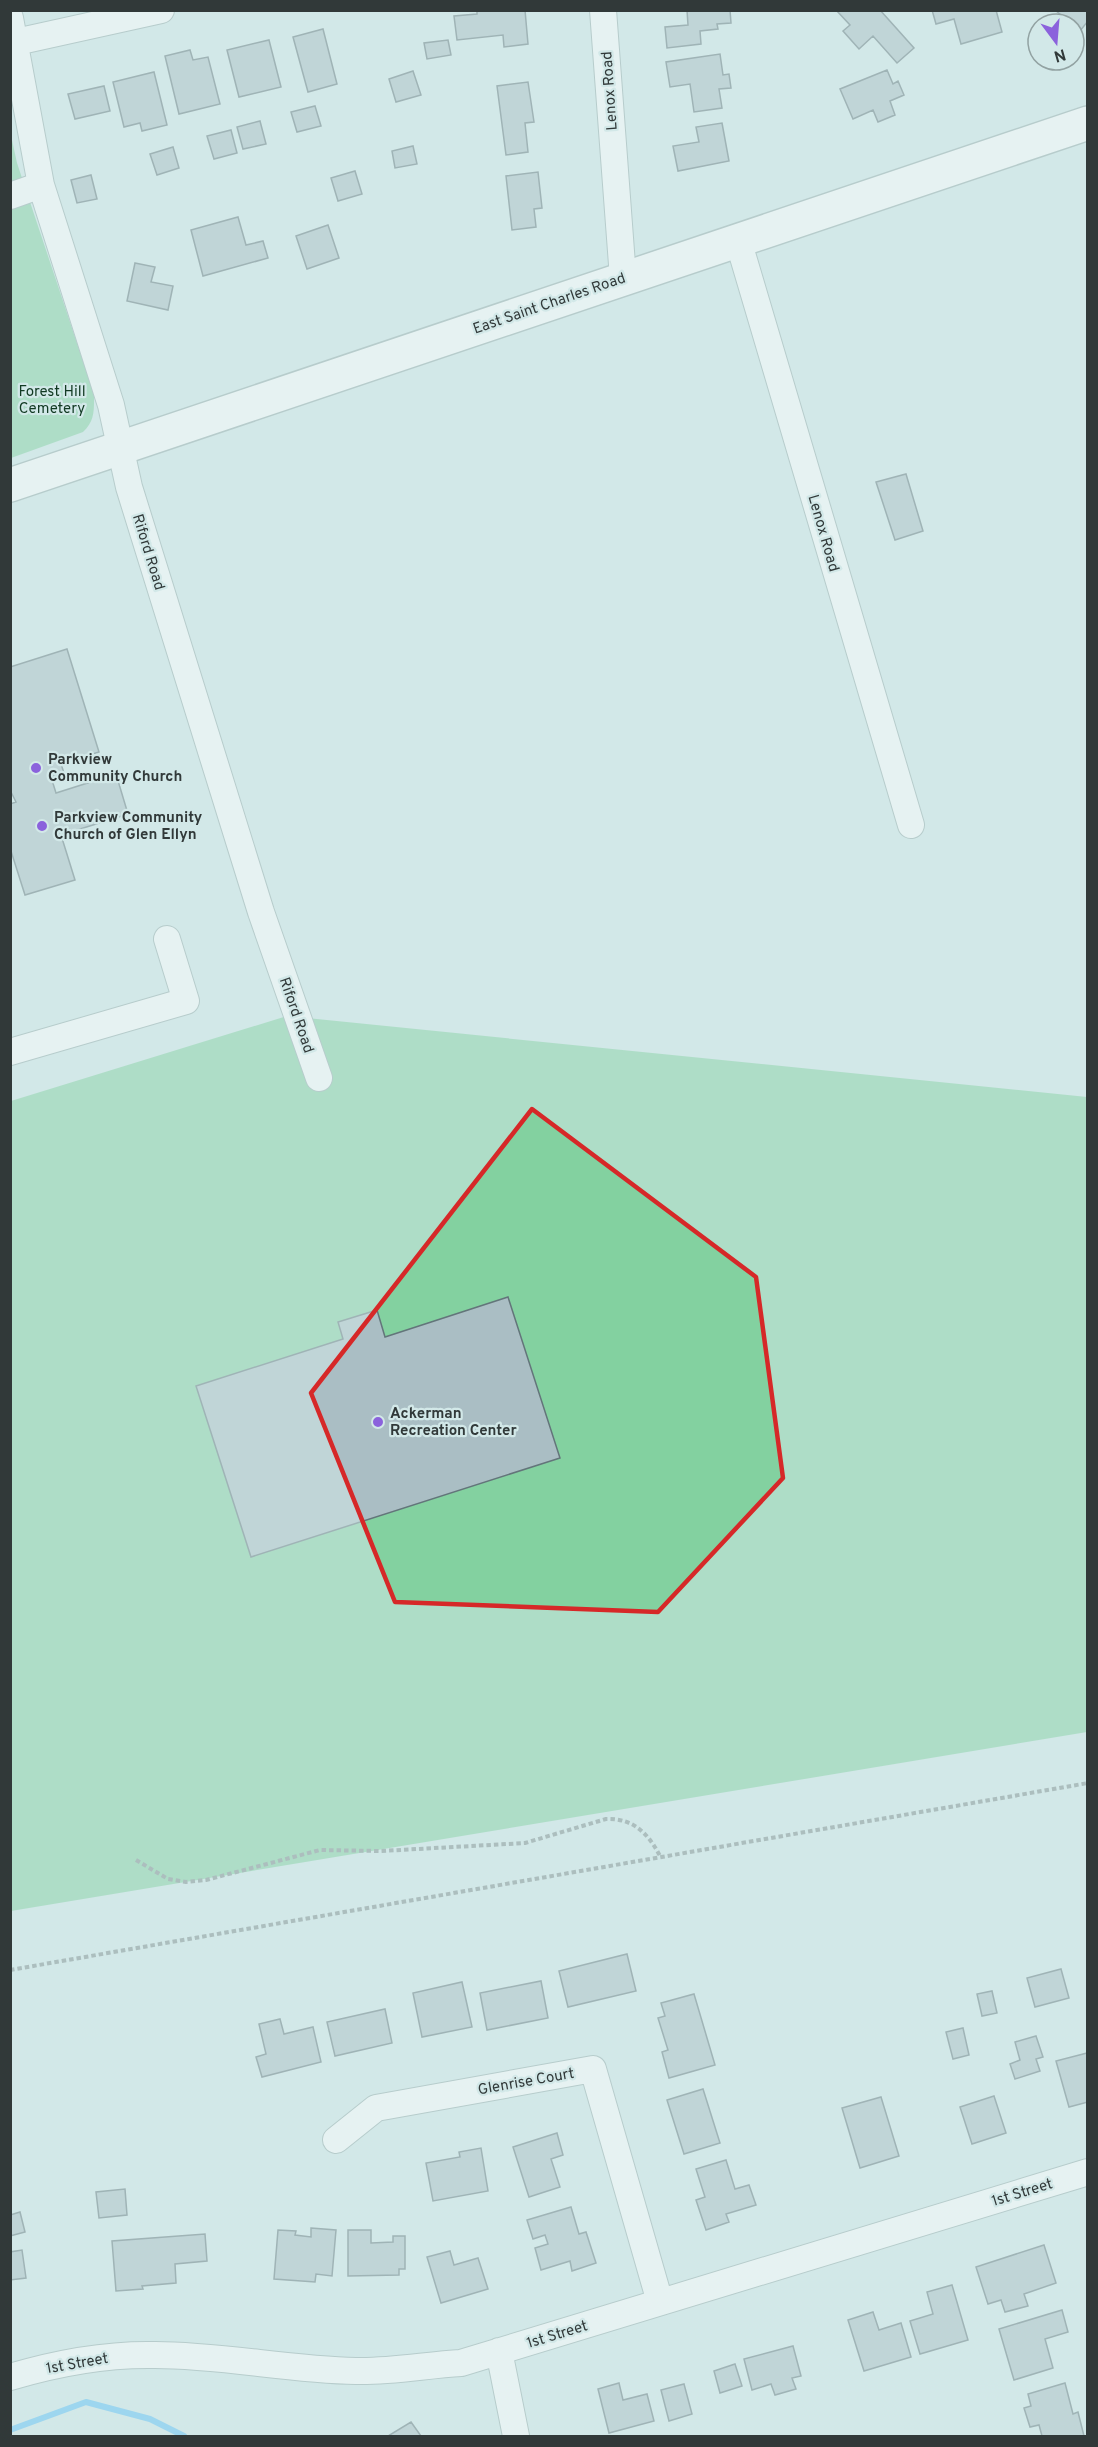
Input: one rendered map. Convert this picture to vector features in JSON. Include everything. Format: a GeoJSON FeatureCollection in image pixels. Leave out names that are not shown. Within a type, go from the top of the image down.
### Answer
{"type":"FeatureCollection","features":[{"type":"Feature","properties":{"kind":"main road","name":"East Saint Charles Road"},"geometry":{"type":"LineString","coordinates":[[10,485],[1088,123]]}},
{"type":"Feature","properties":{"kind":"street"},"geometry":{"type":"LineString","coordinates":[[13,30],[161,10]]}},
{"type":"Feature","properties":{"kind":"street","name":"Lenox Road"},"geometry":{"type":"LineString","coordinates":[[603,10],[623,278]]}},
{"type":"Feature","properties":{"kind":"street","name":"Riford Road"},"geometry":{"type":"LineString","coordinates":[[13,30],[41,185],[111,405],[129,487],[261,912],[319,1078]]}},
{"type":"Feature","properties":{"kind":"street"},"geometry":{"type":"LineString","coordinates":[[10,196],[41,185]]}},
{"type":"Feature","properties":{"kind":"street","name":"Lenox Road"},"geometry":{"type":"LineString","coordinates":[[738,240],[911,825]]}},
{"type":"Feature","properties":{"kind":"street"},"geometry":{"type":"LineString","coordinates":[[10,1052],[186,1000],[167,939]]}},
{"type":"Feature","properties":{"kind":"street","name":"Glenrise Court"},"geometry":{"type":"LineString","coordinates":[[336,2139],[376,2108],[592,2069],[660,2302]]}},
{"type":"Feature","properties":{"kind":"street","name":"1st Street"},"geometry":{"type":"LineString","coordinates":[[10,2377],[62,2364],[115,2356],[192,2356],[357,2372],[416,2369],[461,2363],[1086,2176]]}},
{"type":"Feature","properties":{"kind":"street"},"geometry":{"type":"LineString","coordinates":[[499,2351],[516,2436]]}},
{"type":"Feature","properties":{"kind":"path"},"geometry":{"type":"LineString","coordinates":[[10,1970],[660,1856],[1088,1784]]}},
{"type":"Feature","properties":{"kind":"path"},"geometry":{"type":"LineString","coordinates":[[136,1860],[168,1879],[186,1882],[206,1880],[320,1850],[381,1851],[525,1843],[606,1819],[620,1818],[637,1825],[653,1842],[660,1856]]}},
{"type":"Feature","properties":{"kind":"highlighted area"},"geometry":{"type":"Polygon","coordinates":[[[532,1109],[756,1277],[783,1478],[658,1612],[395,1602],[311,1393],[532,1109]]]}},
{"type":"Feature","properties":{"kind":"green space","name":"Forest Hill Cemetery"},"geometry":{"type":"Polygon","coordinates":[[[10,131],[17,163],[94,394],[92,419],[83,432],[11,458],[10,131]]]}},
{"type":"Feature","properties":{"kind":"green space"},"geometry":{"type":"Polygon","coordinates":[[[287,1016],[1087,1097],[1087,1732],[11,1911],[11,1101],[287,1016]]]}},
{"type":"Feature","properties":{"kind":"building"},"geometry":{"type":"Polygon","coordinates":[[[477,10],[525,10],[528,44],[504,47],[503,35],[457,40],[454,16],[477,14],[477,10]]]}},
{"type":"Feature","properties":{"kind":"building"},"geometry":{"type":"Polygon","coordinates":[[[687,10],[730,10],[731,23],[717,24],[718,29],[700,31],[701,44],[667,48],[665,27],[688,25],[687,10]]]}},
{"type":"Feature","properties":{"kind":"building"},"geometry":{"type":"Polygon","coordinates":[[[836,10],[880,10],[914,48],[897,63],[873,36],[859,49],[843,31],[850,25],[836,10]]]}},
{"type":"Feature","properties":{"kind":"building"},"geometry":{"type":"Polygon","coordinates":[[[932,10],[996,10],[1002,32],[961,44],[954,19],[936,24],[932,10]]]}},
{"type":"Feature","properties":{"kind":"building"},"geometry":{"type":"Polygon","coordinates":[[[1055,10],[1088,10],[1088,21],[1086,24],[1086,12],[1057,12],[1055,10]]]}},
{"type":"Feature","properties":{"kind":"building"},"geometry":{"type":"Polygon","coordinates":[[[323,29],[337,84],[308,92],[293,37],[323,29]]]}},
{"type":"Feature","properties":{"kind":"building"},"geometry":{"type":"Polygon","coordinates":[[[269,40],[281,87],[239,97],[227,50],[269,40]]]}},
{"type":"Feature","properties":{"kind":"building"},"geometry":{"type":"Polygon","coordinates":[[[448,40],[451,55],[427,59],[424,43],[448,40]]]}},
{"type":"Feature","properties":{"kind":"building"},"geometry":{"type":"Polygon","coordinates":[[[190,50],[193,60],[208,57],[220,104],[179,114],[165,56],[190,50]]]}},
{"type":"Feature","properties":{"kind":"building"},"geometry":{"type":"Polygon","coordinates":[[[720,54],[723,75],[729,74],[731,88],[719,89],[722,108],[694,112],[690,84],[670,87],[666,62],[720,54]]]}},
{"type":"Feature","properties":{"kind":"building"},"geometry":{"type":"Polygon","coordinates":[[[887,70],[893,84],[898,81],[904,95],[890,101],[895,115],[878,122],[873,110],[853,119],[840,89],[887,70]]]}},
{"type":"Feature","properties":{"kind":"building"},"geometry":{"type":"Polygon","coordinates":[[[413,71],[421,95],[396,102],[389,79],[413,71]]]}},
{"type":"Feature","properties":{"kind":"building"},"geometry":{"type":"Polygon","coordinates":[[[154,72],[167,125],[142,131],[140,123],[124,127],[113,82],[154,72]]]}},
{"type":"Feature","properties":{"kind":"building"},"geometry":{"type":"Polygon","coordinates":[[[528,82],[534,122],[525,123],[528,152],[506,155],[497,86],[528,82]]]}},
{"type":"Feature","properties":{"kind":"building"},"geometry":{"type":"Polygon","coordinates":[[[104,86],[110,111],[75,119],[68,94],[104,86]]]}},
{"type":"Feature","properties":{"kind":"building"},"geometry":{"type":"Polygon","coordinates":[[[315,106],[321,126],[297,132],[291,112],[315,106]]]}},
{"type":"Feature","properties":{"kind":"building"},"geometry":{"type":"Polygon","coordinates":[[[260,121],[266,144],[243,149],[237,127],[260,121]]]}},
{"type":"Feature","properties":{"kind":"building"},"geometry":{"type":"Polygon","coordinates":[[[722,123],[729,161],[678,171],[673,146],[699,142],[696,127],[722,123]]]}},
{"type":"Feature","properties":{"kind":"building"},"geometry":{"type":"Polygon","coordinates":[[[231,130],[237,153],[214,159],[207,136],[231,130]]]}},
{"type":"Feature","properties":{"kind":"building"},"geometry":{"type":"Polygon","coordinates":[[[413,146],[417,164],[395,168],[392,151],[413,146]]]}},
{"type":"Feature","properties":{"kind":"building"},"geometry":{"type":"Polygon","coordinates":[[[173,147],[179,168],[157,175],[150,154],[173,147]]]}},
{"type":"Feature","properties":{"kind":"building"},"geometry":{"type":"Polygon","coordinates":[[[355,171],[362,194],[338,201],[331,178],[355,171]]]}},
{"type":"Feature","properties":{"kind":"building"},"geometry":{"type":"Polygon","coordinates":[[[538,172],[542,208],[534,209],[536,227],[512,230],[506,176],[538,172]]]}},
{"type":"Feature","properties":{"kind":"building"},"geometry":{"type":"Polygon","coordinates":[[[91,175],[97,199],[77,203],[71,180],[91,175]]]}},
{"type":"Feature","properties":{"kind":"building"},"geometry":{"type":"Polygon","coordinates":[[[238,217],[246,245],[263,241],[268,258],[203,276],[191,230],[238,217]]]}},
{"type":"Feature","properties":{"kind":"building"},"geometry":{"type":"Polygon","coordinates":[[[328,225],[339,258],[307,269],[296,236],[328,225]]]}},
{"type":"Feature","properties":{"kind":"building"},"geometry":{"type":"Polygon","coordinates":[[[135,263],[155,267],[151,282],[173,286],[168,310],[127,301],[135,263]]]}},
{"type":"Feature","properties":{"kind":"building"},"geometry":{"type":"Polygon","coordinates":[[[906,474],[923,531],[895,540],[876,482],[906,474]]]}},
{"type":"Feature","properties":{"kind":"building","name":"Parkview Community Church"},"geometry":{"type":"Polygon","coordinates":[[[67,649],[99,752],[61,764],[64,773],[51,777],[56,793],[116,774],[128,814],[61,835],[75,880],[25,895],[10,848],[10,804],[16,802],[10,790],[10,667],[67,649]]]}},
{"type":"Feature","properties":{"kind":"building","name":"Ackerman Recreation Center"},"geometry":{"type":"Polygon","coordinates":[[[508,1297],[560,1458],[251,1557],[196,1386],[343,1339],[338,1322],[377,1310],[385,1337],[508,1297]]]}},
{"type":"Feature","properties":{"kind":"building"},"geometry":{"type":"Polygon","coordinates":[[[627,1954],[636,1991],[568,2007],[559,1971],[627,1954]]]}},
{"type":"Feature","properties":{"kind":"building"},"geometry":{"type":"Polygon","coordinates":[[[1061,1969],[1069,1998],[1035,2007],[1027,1978],[1061,1969]]]}},
{"type":"Feature","properties":{"kind":"building"},"geometry":{"type":"Polygon","coordinates":[[[541,1981],[548,2018],[487,2030],[480,1993],[541,1981]]]}},
{"type":"Feature","properties":{"kind":"building"},"geometry":{"type":"Polygon","coordinates":[[[462,1982],[472,2027],[422,2037],[413,1993],[462,1982]]]}},
{"type":"Feature","properties":{"kind":"building"},"geometry":{"type":"Polygon","coordinates":[[[992,1991],[997,2013],[982,2016],[977,1994],[992,1991]]]}},
{"type":"Feature","properties":{"kind":"building"},"geometry":{"type":"Polygon","coordinates":[[[694,1994],[715,2065],[669,2078],[662,2052],[668,2050],[658,2018],[665,2016],[661,2003],[694,1994]]]}},
{"type":"Feature","properties":{"kind":"building"},"geometry":{"type":"Polygon","coordinates":[[[385,2009],[392,2043],[335,2056],[327,2022],[385,2009]]]}},
{"type":"Feature","properties":{"kind":"building"},"geometry":{"type":"Polygon","coordinates":[[[280,2019],[284,2034],[313,2027],[321,2062],[262,2077],[256,2057],[266,2054],[259,2024],[280,2019]]]}},
{"type":"Feature","properties":{"kind":"building"},"geometry":{"type":"Polygon","coordinates":[[[963,2028],[969,2055],[953,2059],[946,2032],[963,2028]]]}},
{"type":"Feature","properties":{"kind":"building"},"geometry":{"type":"Polygon","coordinates":[[[1036,2036],[1043,2057],[1036,2059],[1040,2071],[1015,2079],[1010,2064],[1020,2060],[1015,2042],[1036,2036]]]}},
{"type":"Feature","properties":{"kind":"building"},"geometry":{"type":"Polygon","coordinates":[[[1087,2053],[1088,2102],[1069,2107],[1056,2061],[1087,2053]]]}},
{"type":"Feature","properties":{"kind":"building"},"geometry":{"type":"Polygon","coordinates":[[[703,2089],[720,2143],[684,2154],[667,2100],[703,2089]]]}},
{"type":"Feature","properties":{"kind":"building"},"geometry":{"type":"Polygon","coordinates":[[[994,2096],[1006,2133],[972,2144],[960,2107],[994,2096]]]}},
{"type":"Feature","properties":{"kind":"building"},"geometry":{"type":"Polygon","coordinates":[[[881,2097],[899,2156],[860,2168],[842,2108],[881,2097]]]}},
{"type":"Feature","properties":{"kind":"building"},"geometry":{"type":"Polygon","coordinates":[[[557,2133],[563,2155],[551,2159],[560,2187],[529,2197],[513,2147],[557,2133]]]}},
{"type":"Feature","properties":{"kind":"building"},"geometry":{"type":"Polygon","coordinates":[[[481,2148],[488,2191],[433,2201],[426,2163],[460,2157],[459,2152],[481,2148]]]}},
{"type":"Feature","properties":{"kind":"building"},"geometry":{"type":"Polygon","coordinates":[[[726,2160],[735,2189],[749,2185],[756,2205],[726,2214],[729,2222],[706,2230],[696,2200],[705,2197],[696,2169],[726,2160]]]}},
{"type":"Feature","properties":{"kind":"building"},"geometry":{"type":"Polygon","coordinates":[[[125,2189],[127,2215],[99,2218],[96,2192],[125,2189]]]}},
{"type":"Feature","properties":{"kind":"building"},"geometry":{"type":"Polygon","coordinates":[[[571,2207],[579,2234],[586,2232],[596,2263],[572,2271],[570,2261],[541,2270],[535,2248],[548,2244],[545,2235],[533,2239],[527,2220],[571,2207]]]}},
{"type":"Feature","properties":{"kind":"building"},"geometry":{"type":"Polygon","coordinates":[[[20,2212],[25,2232],[10,2236],[10,2215],[20,2212]]]}},
{"type":"Feature","properties":{"kind":"building"},"geometry":{"type":"Polygon","coordinates":[[[311,2228],[336,2230],[332,2276],[316,2274],[315,2282],[274,2279],[278,2230],[296,2231],[295,2235],[311,2237],[311,2228]]]}},
{"type":"Feature","properties":{"kind":"building"},"geometry":{"type":"Polygon","coordinates":[[[348,2230],[371,2230],[371,2243],[393,2242],[393,2236],[405,2236],[405,2269],[399,2269],[399,2275],[348,2276],[348,2230]]]}},
{"type":"Feature","properties":{"kind":"building"},"geometry":{"type":"Polygon","coordinates":[[[205,2234],[207,2261],[175,2264],[176,2283],[116,2291],[112,2241],[205,2234]]]}},
{"type":"Feature","properties":{"kind":"building"},"geometry":{"type":"Polygon","coordinates":[[[1044,2245],[1056,2283],[1024,2294],[1028,2306],[1005,2312],[1001,2300],[988,2304],[976,2267],[1044,2245]]]}},
{"type":"Feature","properties":{"kind":"building"},"geometry":{"type":"Polygon","coordinates":[[[22,2250],[26,2278],[10,2280],[10,2252],[22,2250]]]}},
{"type":"Feature","properties":{"kind":"building"},"geometry":{"type":"Polygon","coordinates":[[[450,2251],[454,2265],[478,2258],[488,2289],[441,2303],[427,2257],[450,2251]]]}},
{"type":"Feature","properties":{"kind":"building"},"geometry":{"type":"Polygon","coordinates":[[[952,2285],[968,2340],[920,2354],[910,2321],[933,2314],[927,2292],[952,2285]]]}},
{"type":"Feature","properties":{"kind":"building"},"geometry":{"type":"Polygon","coordinates":[[[1062,2310],[1068,2332],[1045,2339],[1053,2368],[1014,2380],[999,2329],[1062,2310]]]}},
{"type":"Feature","properties":{"kind":"building"},"geometry":{"type":"Polygon","coordinates":[[[873,2312],[879,2330],[901,2323],[911,2357],[864,2371],[848,2320],[873,2312]]]}},
{"type":"Feature","properties":{"kind":"building"},"geometry":{"type":"Polygon","coordinates":[[[793,2346],[801,2376],[792,2378],[796,2389],[775,2395],[771,2384],[752,2390],[744,2359],[793,2346]]]}},
{"type":"Feature","properties":{"kind":"building"},"geometry":{"type":"Polygon","coordinates":[[[735,2364],[742,2386],[720,2393],[714,2371],[735,2364]]]}},
{"type":"Feature","properties":{"kind":"building"},"geometry":{"type":"Polygon","coordinates":[[[619,2383],[623,2400],[647,2394],[654,2421],[609,2433],[598,2389],[619,2383]]]}},
{"type":"Feature","properties":{"kind":"building"},"geometry":{"type":"Polygon","coordinates":[[[1065,2383],[1073,2414],[1078,2412],[1084,2436],[1042,2436],[1039,2425],[1030,2427],[1024,2408],[1031,2406],[1028,2394],[1065,2383]]]}},
{"type":"Feature","properties":{"kind":"building"},"geometry":{"type":"Polygon","coordinates":[[[684,2384],[692,2414],[669,2421],[661,2390],[684,2384]]]}},
{"type":"Feature","properties":{"kind":"building"},"geometry":{"type":"Polygon","coordinates":[[[411,2422],[421,2436],[388,2436],[411,2422]]]}},
{"type":"Feature","properties":{"kind":"waterway"},"geometry":{"type":"LineString","coordinates":[[10,2430],[86,2402],[150,2419],[184,2436]]}},
{"type":"Feature","properties":{"kind":"place","name":"Parkview Community Church"},"geometry":{"type":"Point","coordinates":[36,768]}},
{"type":"Feature","properties":{"kind":"place","name":"Parkview Community Church of Glen Ellyn"},"geometry":{"type":"Point","coordinates":[42,826]}},
{"type":"Feature","properties":{"kind":"place","name":"Ackerman Recreation Center"},"geometry":{"type":"Point","coordinates":[378,1422]}}]}
